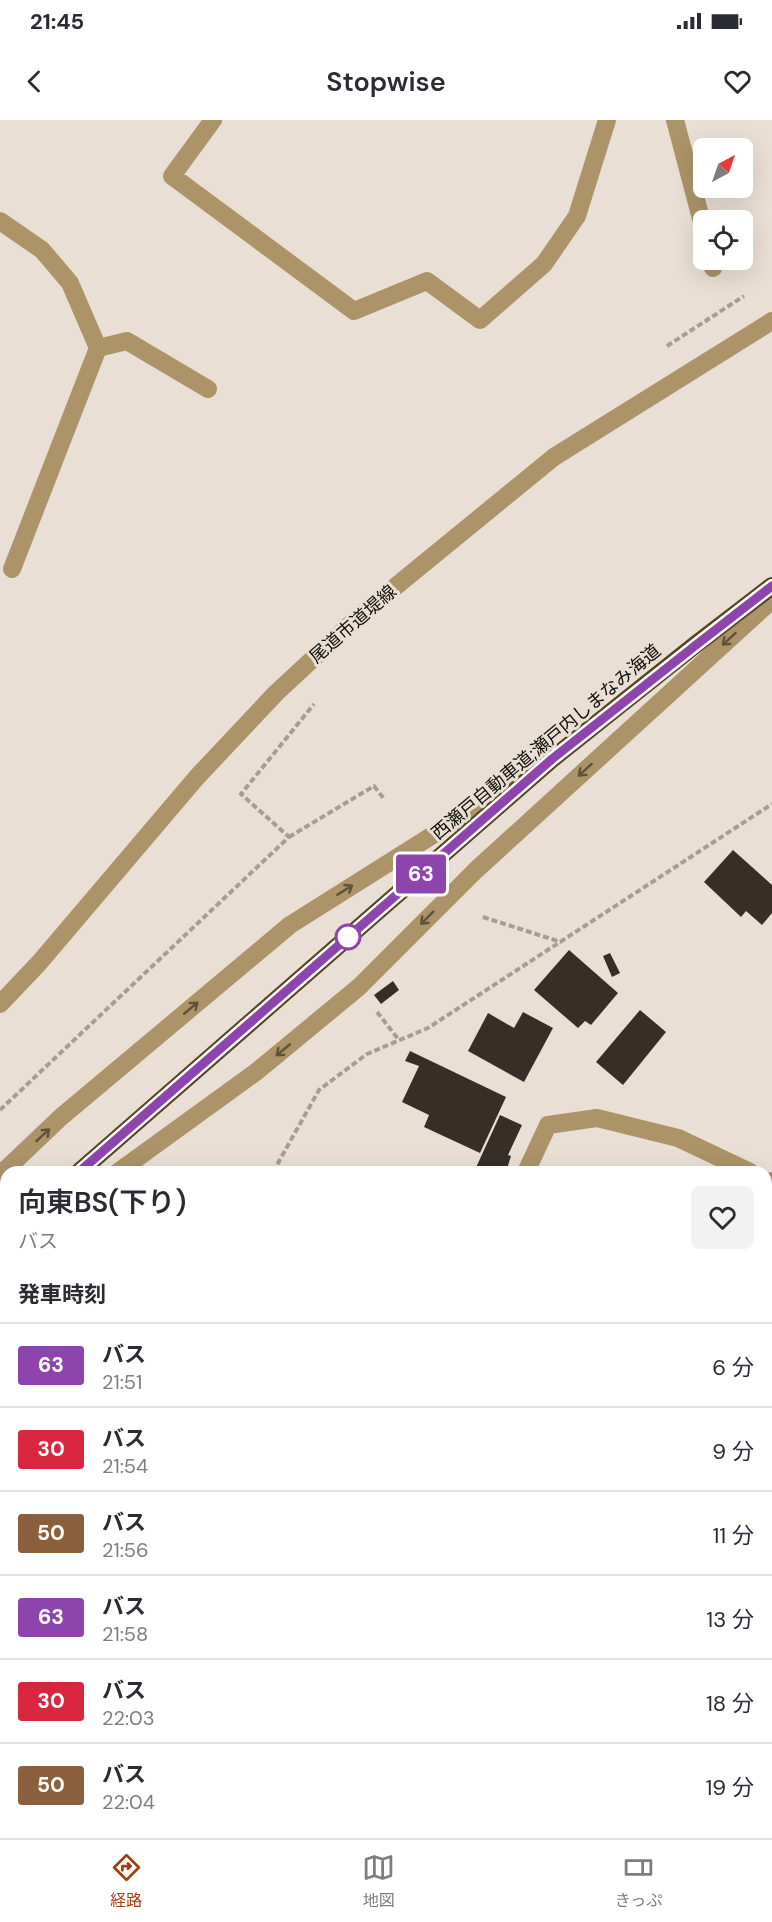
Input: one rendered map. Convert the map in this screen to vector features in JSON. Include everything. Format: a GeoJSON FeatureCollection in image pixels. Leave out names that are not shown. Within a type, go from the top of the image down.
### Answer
{"type":"FeatureCollection","features":[{"type":"Feature","properties":{"kind":"highway","name":"西瀬戸自動車道;瀬戸内しまなみ海道"},"geometry":{"type":"LineString","coordinates":[[86,1166],[552,759],[772,586]]}},
{"type":"Feature","properties":{"kind":"street"},"geometry":{"type":"LineString","coordinates":[[213,120],[172,176],[354,311],[427,281],[480,320],[544,264],[576,216],[607,120]]}},
{"type":"Feature","properties":{"kind":"street"},"geometry":{"type":"LineString","coordinates":[[675,120],[699,210]]}},
{"type":"Feature","properties":{"kind":"street"},"geometry":{"type":"LineString","coordinates":[[0,221],[42,250],[69,283],[98,348],[12,569]]}},
{"type":"Feature","properties":{"kind":"street","name":"尾道市道堤線"},"geometry":{"type":"LineString","coordinates":[[0,1004],[39,963],[197,777],[276,693],[357,618],[554,458],[772,321]]}},
{"type":"Feature","properties":{"kind":"street"},"geometry":{"type":"LineString","coordinates":[[98,348],[127,341],[208,389]]}},
{"type":"Feature","properties":{"kind":"street"},"geometry":{"type":"LineString","coordinates":[[126,1166],[256,1072],[359,987],[476,870],[772,600]]}},
{"type":"Feature","properties":{"kind":"street"},"geometry":{"type":"LineString","coordinates":[[9,1166],[61,1117],[290,925],[552,759]]}},
{"type":"Feature","properties":{"kind":"street"},"geometry":{"type":"LineString","coordinates":[[528,1166],[548,1125],[597,1118],[678,1138],[737,1166]]}},
{"type":"Feature","properties":{"kind":"path"},"geometry":{"type":"LineString","coordinates":[[667,346],[744,296]]}},
{"type":"Feature","properties":{"kind":"path"},"geometry":{"type":"LineString","coordinates":[[289,837],[241,794],[320,697]]}},
{"type":"Feature","properties":{"kind":"path"},"geometry":{"type":"LineString","coordinates":[[0,1110],[289,837],[374,786],[385,800]]}},
{"type":"Feature","properties":{"kind":"path"},"geometry":{"type":"LineString","coordinates":[[276,1166],[319,1090],[367,1054],[428,1028],[772,804]]}},
{"type":"Feature","properties":{"kind":"path"},"geometry":{"type":"LineString","coordinates":[[483,917],[561,942]]}},
{"type":"Feature","properties":{"kind":"building"},"geometry":{"type":"Polygon","coordinates":[[[733,850],[772,885],[772,913],[762,925],[746,911],[741,917],[704,882],[733,850]]]}},
{"type":"Feature","properties":{"kind":"building"},"geometry":{"type":"Polygon","coordinates":[[[569,950],[618,993],[591,1025],[585,1021],[578,1028],[534,990],[569,950]]]}},
{"type":"Feature","properties":{"kind":"building"},"geometry":{"type":"Polygon","coordinates":[[[610,953],[620,973],[612,977],[603,956],[610,953]]]}},
{"type":"Feature","properties":{"kind":"building"},"geometry":{"type":"Polygon","coordinates":[[[393,981],[399,990],[381,1004],[374,995],[393,981]]]}},
{"type":"Feature","properties":{"kind":"building"},"geometry":{"type":"Polygon","coordinates":[[[640,1010],[666,1032],[623,1085],[596,1062],[640,1010]]]}},
{"type":"Feature","properties":{"kind":"building"},"geometry":{"type":"Polygon","coordinates":[[[523,1012],[553,1028],[524,1082],[468,1051],[488,1013],[514,1028],[523,1012]]]}},
{"type":"Feature","properties":{"kind":"building"},"geometry":{"type":"Polygon","coordinates":[[[410,1051],[506,1097],[480,1153],[424,1127],[429,1115],[402,1102],[419,1066],[405,1061],[410,1051]]]}},
{"type":"Feature","properties":{"kind":"building"},"geometry":{"type":"Polygon","coordinates":[[[500,1115],[522,1125],[508,1155],[511,1156],[508,1166],[477,1166],[500,1115]]]}},
{"type":"Feature","properties":{"kind":"bus line","name":"63"},"geometry":{"type":"LineString","coordinates":[[86,1166],[552,759],[772,586]]}}]}
